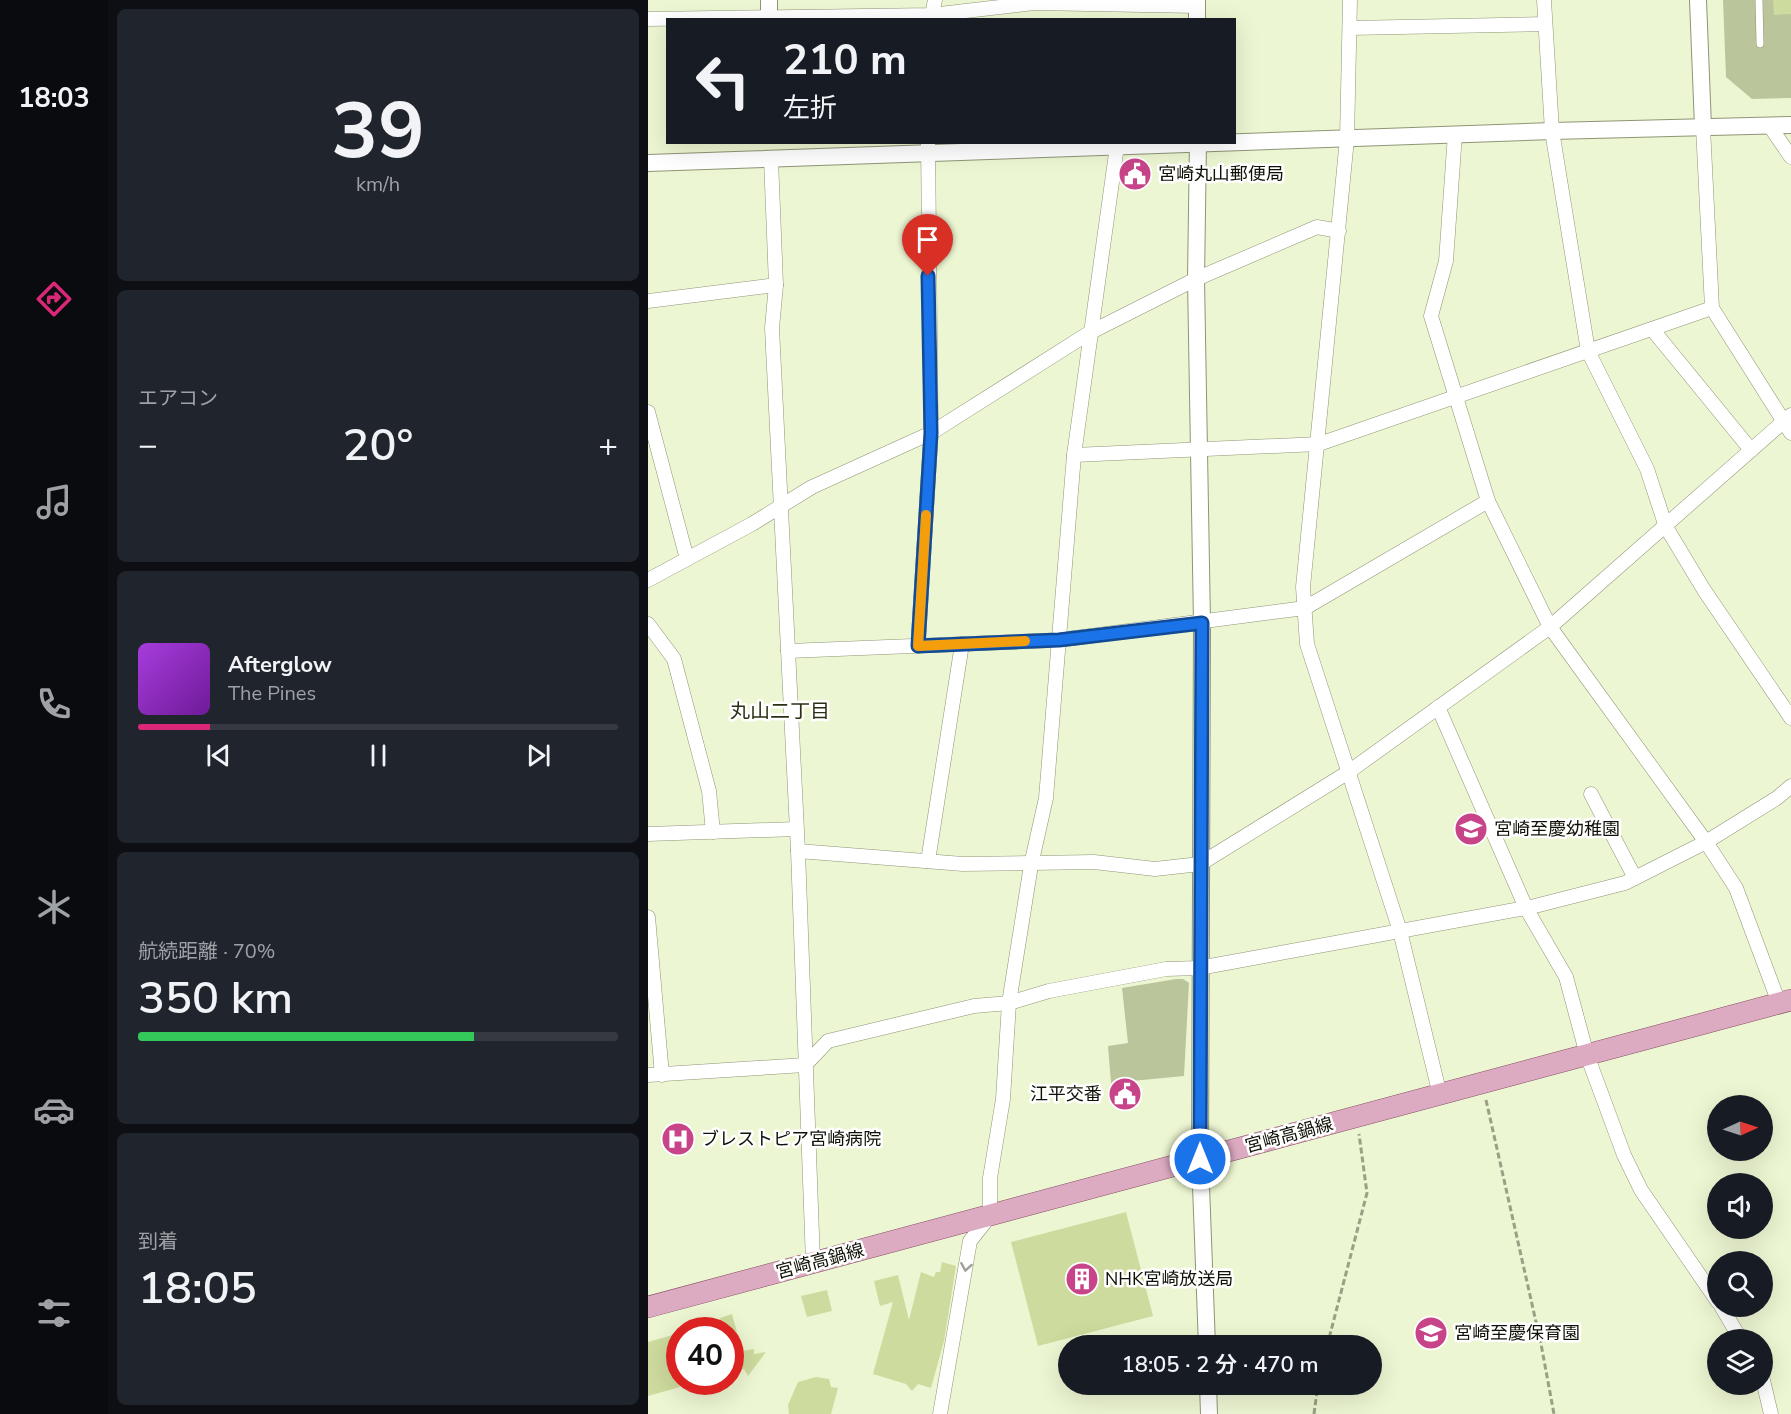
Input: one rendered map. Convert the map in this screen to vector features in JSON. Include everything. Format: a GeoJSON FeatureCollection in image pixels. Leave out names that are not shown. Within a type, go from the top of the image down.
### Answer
{"type":"FeatureCollection","features":[{"type":"Feature","properties":{"kind":"main road","name":"宮崎高鍋線"},"geometry":{"type":"LineString","coordinates":[[648,1307],[1785,1002]]}},
{"type":"Feature","properties":{"kind":"street"},"geometry":{"type":"LineString","coordinates":[[769,0],[769,18]]}},
{"type":"Feature","properties":{"kind":"street"},"geometry":{"type":"LineString","coordinates":[[931,17],[934,0]]}},
{"type":"Feature","properties":{"kind":"street"},"geometry":{"type":"LineString","coordinates":[[1350,0],[1347,139],[1304,587],[1307,644],[1400,931],[1440,1095]]}},
{"type":"Feature","properties":{"kind":"street"},"geometry":{"type":"LineString","coordinates":[[1544,0],[1552,131],[1588,351],[1647,469],[1666,527],[1704,590],[1791,718]]}},
{"type":"Feature","properties":{"kind":"street"},"geometry":{"type":"LineString","coordinates":[[798,851],[928,861],[1031,865],[1094,862],[1155,869],[1200,864],[1347,773],[1550,627],[1751,450],[1789,423],[1712,308],[1698,0]]}},
{"type":"Feature","properties":{"kind":"street"},"geometry":{"type":"LineString","coordinates":[[850,18],[931,17],[1034,3],[1197,9]]}},
{"type":"Feature","properties":{"kind":"street"},"geometry":{"type":"LineString","coordinates":[[648,19],[666,19]]}},
{"type":"Feature","properties":{"kind":"street"},"geometry":{"type":"LineString","coordinates":[[1350,28],[1545,24]]}},
{"type":"Feature","properties":{"kind":"street"},"geometry":{"type":"LineString","coordinates":[[1236,143],[1791,125]]}},
{"type":"Feature","properties":{"kind":"street"},"geometry":{"type":"LineString","coordinates":[[1769,126],[1791,157]]}},
{"type":"Feature","properties":{"kind":"street"},"geometry":{"type":"LineString","coordinates":[[1455,134],[1446,261],[1431,316],[1488,501],[1550,627],[1706,842],[1736,888],[1785,1002]]}},
{"type":"Feature","properties":{"kind":"street"},"geometry":{"type":"LineString","coordinates":[[648,163],[771,151],[1198,144],[1196,279],[1202,623],[1200,1159],[1207,1335]]}},
{"type":"Feature","properties":{"kind":"street"},"geometry":{"type":"LineString","coordinates":[[940,1414],[970,1241],[990,1216],[990,1178],[1003,1099],[1009,1003],[1031,865],[1046,798],[1074,455],[1089,333],[1117,146]]}},
{"type":"Feature","properties":{"kind":"street"},"geometry":{"type":"LineString","coordinates":[[918,646],[931,433],[927,147]]}},
{"type":"Feature","properties":{"kind":"street"},"geometry":{"type":"LineString","coordinates":[[771,151],[776,285],[772,328],[798,851],[813,1262]]}},
{"type":"Feature","properties":{"kind":"street"},"geometry":{"type":"LineString","coordinates":[[648,580],[812,487],[931,433],[1089,333],[1196,279],[1317,227],[1339,231]]}},
{"type":"Feature","properties":{"kind":"street"},"geometry":{"type":"LineString","coordinates":[[648,301],[776,285]]}},
{"type":"Feature","properties":{"kind":"street"},"geometry":{"type":"LineString","coordinates":[[1074,455],[1319,444],[1455,395],[1712,308]]}},
{"type":"Feature","properties":{"kind":"street"},"geometry":{"type":"LineString","coordinates":[[1652,329],[1751,450]]}},
{"type":"Feature","properties":{"kind":"street"},"geometry":{"type":"LineString","coordinates":[[648,412],[687,559]]}},
{"type":"Feature","properties":{"kind":"street"},"geometry":{"type":"LineString","coordinates":[[788,651],[1059,640],[1305,608],[1488,501]]}},
{"type":"Feature","properties":{"kind":"street"},"geometry":{"type":"LineString","coordinates":[[648,624],[674,659],[710,791],[713,832]]}},
{"type":"Feature","properties":{"kind":"street"},"geometry":{"type":"LineString","coordinates":[[928,861],[962,644]]}},
{"type":"Feature","properties":{"kind":"street"},"geometry":{"type":"LineString","coordinates":[[1438,707],[1526,908],[1566,977],[1587,1055],[1624,1155],[1641,1190],[1707,1286]]}},
{"type":"Feature","properties":{"kind":"street"},"geometry":{"type":"LineString","coordinates":[[648,917],[655,1075],[805,1065],[828,1041],[974,1006],[1009,1003],[1049,991],[1154,971],[1199,968],[1526,908],[1635,878],[1706,842],[1777,798],[1791,786]]}},
{"type":"Feature","properties":{"kind":"street"},"geometry":{"type":"LineString","coordinates":[[1591,794],[1635,878]]}},
{"type":"Feature","properties":{"kind":"street"},"geometry":{"type":"LineString","coordinates":[[648,834],[796,829]]}},
{"type":"Feature","properties":{"kind":"street"},"geometry":{"type":"LineString","coordinates":[[1208,1395],[1209,1414]]}},
{"type":"Feature","properties":{"kind":"street"},"geometry":{"type":"LineString","coordinates":[[1766,1395],[1771,1414]]}},
{"type":"Feature","properties":{"kind":"lane"},"geometry":{"type":"LineString","coordinates":[[1759,0],[1760,44]]}},
{"type":"Feature","properties":{"kind":"path"},"geometry":{"type":"LineString","coordinates":[[1482,1083],[1541,1344],[1554,1414]]}},
{"type":"Feature","properties":{"kind":"path"},"geometry":{"type":"LineString","coordinates":[[1330,1335],[1367,1193],[1357,1117]]}},
{"type":"Feature","properties":{"kind":"path"},"geometry":{"type":"LineString","coordinates":[[1314,1414],[1317,1395]]}},
{"type":"Feature","properties":{"kind":"green space"},"geometry":{"type":"Polygon","coordinates":[[[1723,0],[1791,0],[1791,98],[1752,99],[1726,77],[1723,0]]]}},
{"type":"Feature","properties":{"kind":"green space"},"geometry":{"type":"Polygon","coordinates":[[[1183,979],[1189,983],[1184,1076],[1111,1083],[1108,1046],[1128,1043],[1122,988],[1183,979]]]}},
{"type":"Feature","properties":{"kind":"building"},"geometry":{"type":"Polygon","coordinates":[[[1773,0],[1791,0],[1791,14],[1774,15],[1773,0]]]}},
{"type":"Feature","properties":{"kind":"building","name":"宮崎丸山郵便局"},"geometry":{"type":"Polygon","coordinates":[[[1149,164],[1150,183],[1121,184],[1123,165],[1149,164]]]}},
{"type":"Feature","properties":{"kind":"building","name":"江平交番"},"geometry":{"type":"Polygon","coordinates":[[[1137,1086],[1139,1101],[1115,1102],[1111,1087],[1137,1086]]]}},
{"type":"Feature","properties":{"kind":"building","name":"NHK宮崎放送局"},"geometry":{"type":"Polygon","coordinates":[[[1126,1212],[1153,1316],[1080,1335],[1058,1335],[1058,1341],[1038,1346],[1011,1242],[1126,1212]]]}},
{"type":"Feature","properties":{"kind":"building"},"geometry":{"type":"Polygon","coordinates":[[[942,1262],[956,1266],[944,1341],[931,1388],[918,1384],[912,1391],[906,1384],[873,1374],[893,1302],[880,1306],[874,1281],[898,1275],[909,1320],[921,1272],[934,1277],[936,1272],[940,1272],[942,1262]]]}},
{"type":"Feature","properties":{"kind":"building"},"geometry":{"type":"Polygon","coordinates":[[[827,1290],[832,1311],[807,1317],[801,1296],[827,1290]]]}},
{"type":"Feature","properties":{"kind":"building"},"geometry":{"type":"Polygon","coordinates":[[[666,1337],[666,1391],[648,1396],[648,1342],[666,1337]]]}},
{"type":"Feature","properties":{"kind":"building"},"geometry":{"type":"Polygon","coordinates":[[[754,1349],[754,1354],[766,1352],[748,1376],[744,1369],[744,1351],[754,1349]]]}},
{"type":"Feature","properties":{"kind":"building"},"geometry":{"type":"Polygon","coordinates":[[[816,1377],[829,1379],[831,1387],[838,1388],[831,1414],[789,1414],[788,1405],[798,1382],[816,1377]]]}},
{"type":"Feature","properties":{"kind":"slow traffic"},"geometry":{"type":"LineString","coordinates":[[926,515],[918,646],[1025,641]]}},
{"type":"Feature","properties":{"kind":"place","name":"宮崎丸山郵便局"},"geometry":{"type":"Point","coordinates":[1135,174]}},
{"type":"Feature","properties":{"kind":"place","name":"宮崎至慶幼稚園"},"geometry":{"type":"Point","coordinates":[1471,829]}},
{"type":"Feature","properties":{"kind":"place","name":"江平交番"},"geometry":{"type":"Point","coordinates":[1125,1094]}},
{"type":"Feature","properties":{"kind":"place","name":"ブレストピア宮崎病院"},"geometry":{"type":"Point","coordinates":[678,1139]}},
{"type":"Feature","properties":{"kind":"place","name":"NHK宮崎放送局"},"geometry":{"type":"Point","coordinates":[1082,1279]}},
{"type":"Feature","properties":{"kind":"place","name":"宮崎至慶保育園"},"geometry":{"type":"Point","coordinates":[1431,1333]}},
{"type":"Feature","properties":{"kind":"district","name":"丸山二丁目"},"geometry":{"type":"Point","coordinates":[780,711]}},
{"type":"Feature","properties":{"kind":"route"},"geometry":{"type":"LineString","coordinates":[[928,276],[931,433],[918,646],[1059,640],[1202,623],[1200,1159]]}}]}
